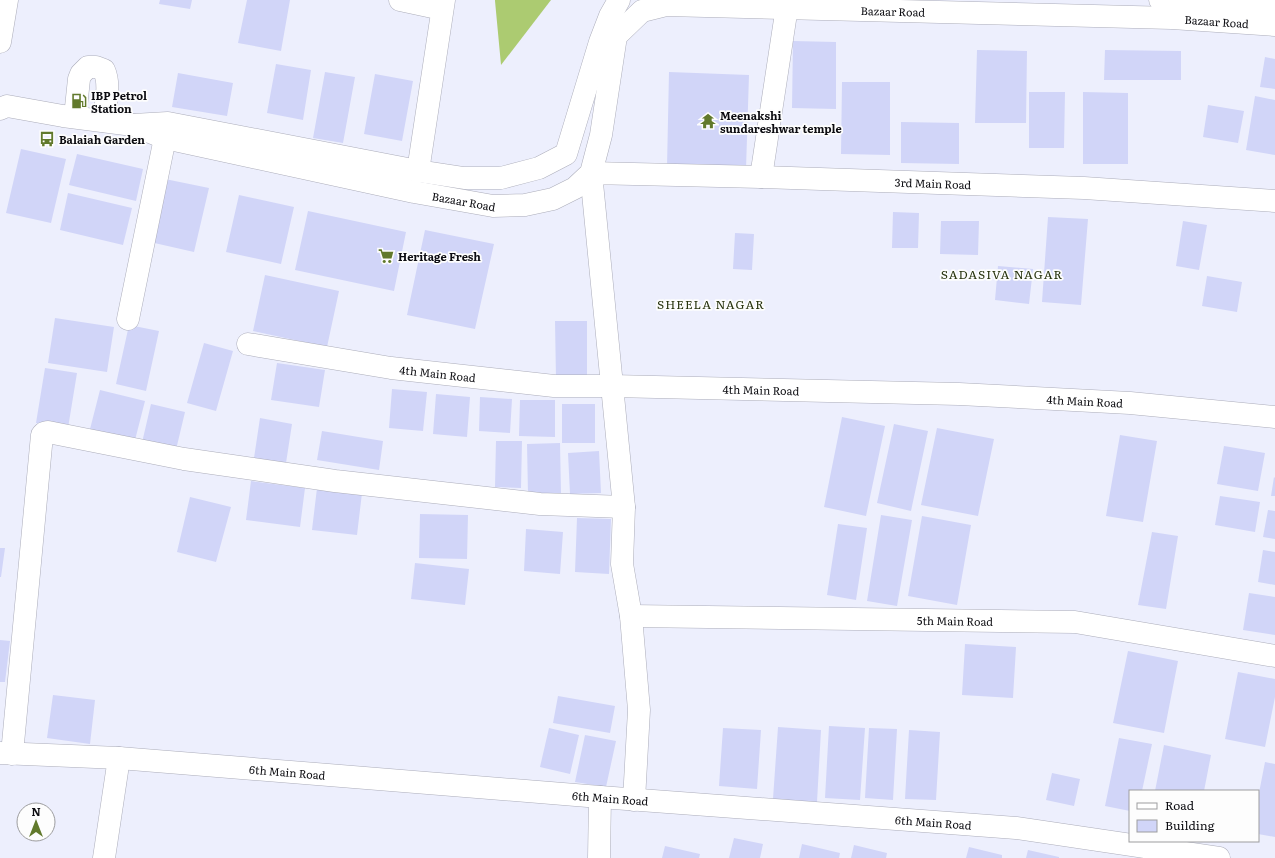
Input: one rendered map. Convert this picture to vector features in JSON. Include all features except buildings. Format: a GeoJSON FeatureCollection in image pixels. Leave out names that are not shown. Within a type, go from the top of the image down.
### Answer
{"type":"FeatureCollection","features":[{"type":"Feature","properties":{"kind":"street"},"geometry":{"type":"LineString","coordinates":[[0,42],[7,0]]}},
{"type":"Feature","properties":{"kind":"street"},"geometry":{"type":"LineString","coordinates":[[400,0],[443,5],[418,171]]}},
{"type":"Feature","properties":{"kind":"street","name":"Bazaar Road"},"geometry":{"type":"LineString","coordinates":[[133,125],[168,123],[418,171],[464,178],[501,178],[538,168],[566,154],[600,42],[610,16],[619,0]]}},
{"type":"Feature","properties":{"kind":"street","name":"Bazaar Road"},"geometry":{"type":"LineString","coordinates":[[1160,0],[1225,2],[1275,9]]}},
{"type":"Feature","properties":{"kind":"street"},"geometry":{"type":"LineString","coordinates":[[761,177],[787,4]]}},
{"type":"Feature","properties":{"kind":"street","name":"Bazaar Road"},"geometry":{"type":"LineString","coordinates":[[133,125],[165,138],[414,192],[493,206],[525,205],[553,199],[575,188],[591,173],[602,135],[616,36],[642,11],[666,5],[787,4],[1172,18],[1275,26]]}},
{"type":"Feature","properties":{"kind":"street"},"geometry":{"type":"LineString","coordinates":[[75,117],[79,79],[81,74],[88,67],[96,67],[104,70],[106,76],[107,83],[104,121]]}},
{"type":"Feature","properties":{"kind":"street"},"geometry":{"type":"LineString","coordinates":[[0,109],[6,106],[133,125]]}},
{"type":"Feature","properties":{"kind":"street"},"geometry":{"type":"LineString","coordinates":[[128,319],[165,138]]}},
{"type":"Feature","properties":{"kind":"street"},"geometry":{"type":"LineString","coordinates":[[591,173],[624,507],[622,564],[631,616],[639,710],[634,800]]}},
{"type":"Feature","properties":{"kind":"street","name":"3rd Main Road"},"geometry":{"type":"LineString","coordinates":[[591,173],[1084,188],[1275,201]]}},
{"type":"Feature","properties":{"kind":"street","name":"4th Main Road"},"geometry":{"type":"LineString","coordinates":[[248,344],[390,368],[554,386],[959,394],[1130,403],[1275,418]]}},
{"type":"Feature","properties":{"kind":"street"},"geometry":{"type":"LineString","coordinates":[[6,754],[42,435],[44,433],[48,432],[184,459],[335,481],[540,504],[624,507]]}},
{"type":"Feature","properties":{"kind":"street","name":"5th Main Road"},"geometry":{"type":"LineString","coordinates":[[631,616],[1076,622],[1275,656]]}},
{"type":"Feature","properties":{"kind":"street","name":"6th Main Road"},"geometry":{"type":"LineString","coordinates":[[6,754],[119,758],[634,800],[1016,828],[1219,858]]}},
{"type":"Feature","properties":{"kind":"street"},"geometry":{"type":"LineString","coordinates":[[104,858],[119,758]]}},
{"type":"Feature","properties":{"kind":"street"},"geometry":{"type":"LineString","coordinates":[[600,797],[600,858]]}},
{"type":"Feature","properties":{"kind":"shaded area"},"geometry":{"type":"Polygon","coordinates":[[[551,0],[501,65],[495,1],[551,0]]]}},
{"type":"Feature","properties":{"kind":"place","name":"IBP Petrol Station"},"geometry":{"type":"Point","coordinates":[79,101]}},
{"type":"Feature","properties":{"kind":"place","name":"Meenakshi sundareshwar temple"},"geometry":{"type":"Point","coordinates":[708,121]}},
{"type":"Feature","properties":{"kind":"place","name":"Balaiah Garden"},"geometry":{"type":"Point","coordinates":[47,139]}},
{"type":"Feature","properties":{"kind":"place","name":"Heritage Fresh"},"geometry":{"type":"Point","coordinates":[386,256]}},
{"type":"Feature","properties":{"kind":"district","name":"SADASIVA NAGAR"},"geometry":{"type":"Point","coordinates":[1002,274]}},
{"type":"Feature","properties":{"kind":"district","name":"SHEELA NAGAR"},"geometry":{"type":"Point","coordinates":[711,304]}}]}
